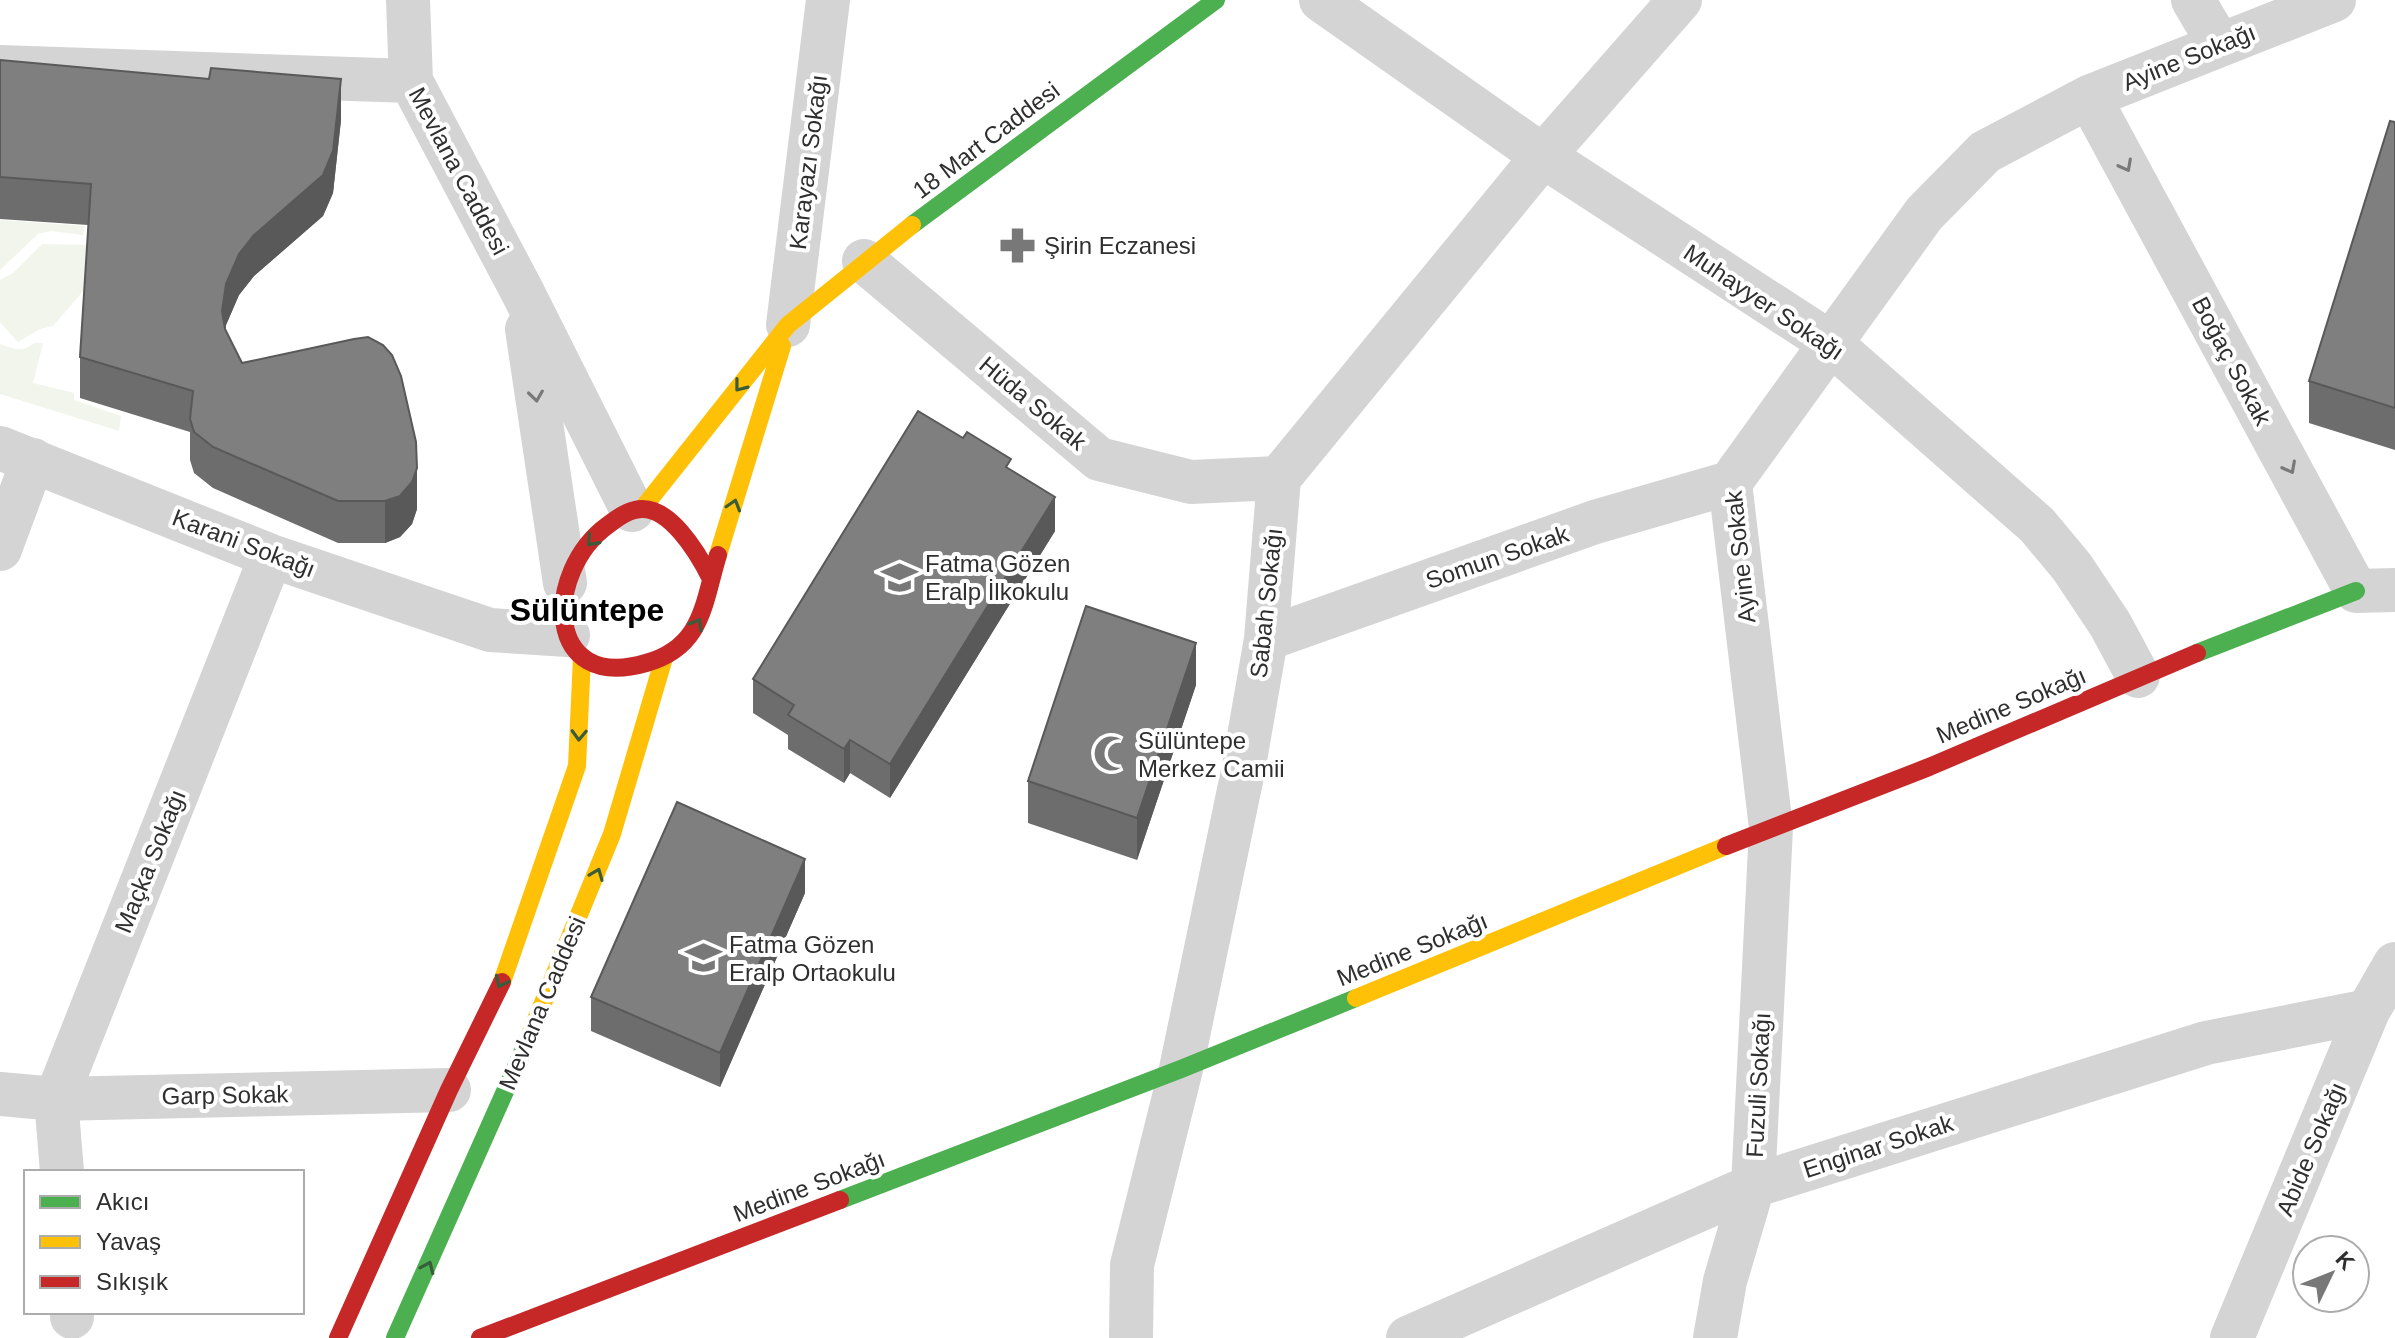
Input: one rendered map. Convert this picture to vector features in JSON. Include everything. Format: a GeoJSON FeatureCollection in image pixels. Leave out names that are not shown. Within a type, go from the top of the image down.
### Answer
{"type":"FeatureCollection","features":[{"type":"Feature","properties":{"kind":"street","name":"Mevlana Caddesi"},"geometry":{"type":"LineString","coordinates":[[408,0],[411,81],[637,510]]}},
{"type":"Feature","properties":{"kind":"street","name":"Karayazı Sokağı"},"geometry":{"type":"LineString","coordinates":[[788,325],[828,0]]}},
{"type":"Feature","properties":{"kind":"street","name":"18 Mart Caddesi"},"geometry":{"type":"LineString","coordinates":[[637,510],[788,325],[864,261],[1216,0]]}},
{"type":"Feature","properties":{"kind":"street","name":"Muhayyer Sokağı"},"geometry":{"type":"LineString","coordinates":[[1321,0],[1543,156],[1829,342],[2037,525],[2072,567],[2110,624],[2138,676]]}},
{"type":"Feature","properties":{"kind":"street"},"geometry":{"type":"LineString","coordinates":[[1279,478],[1543,156],[1680,0]]}},
{"type":"Feature","properties":{"kind":"street"},"geometry":{"type":"LineString","coordinates":[[2193,0],[2219,44]]}},
{"type":"Feature","properties":{"kind":"street","name":"Ayine Sokağı"},"geometry":{"type":"LineString","coordinates":[[2089,97],[2334,0]]}},
{"type":"Feature","properties":{"kind":"street"},"geometry":{"type":"LineString","coordinates":[[0,67],[411,81]]}},
{"type":"Feature","properties":{"kind":"street","name":"Ayine Sokak"},"geometry":{"type":"LineString","coordinates":[[1771,828],[1730,483],[1924,214],[1985,152],[2089,97]]}},
{"type":"Feature","properties":{"kind":"street","name":"Boğaç Sokak"},"geometry":{"type":"LineString","coordinates":[[2089,97],[2376,591]]}},
{"type":"Feature","properties":{"kind":"street","name":"Hüda Sokak"},"geometry":{"type":"LineString","coordinates":[[864,261],[1099,459],[1191,482],[1279,478]]}},
{"type":"Feature","properties":{"kind":"street","name":"Mevlana Caddesi"},"geometry":{"type":"LineString","coordinates":[[338,1338],[449,1090],[509,968],[577,766],[569,621],[522,291]]}},
{"type":"Feature","properties":{"kind":"street"},"geometry":{"type":"LineString","coordinates":[[711,579],[699,553],[682,533],[661,517],[637,510],[611,522],[580,555],[569,621],[605,667],[626,668],[664,658],[681,647],[698,627],[708,603],[711,579],[788,325]]}},
{"type":"Feature","properties":{"kind":"street"},"geometry":{"type":"LineString","coordinates":[[0,549],[16,454]]}},
{"type":"Feature","properties":{"kind":"street","name":"Karani Sokağı"},"geometry":{"type":"LineString","coordinates":[[16,454],[271,556],[490,630],[569,621]]}},
{"type":"Feature","properties":{"kind":"street","name":"Sabah Sokağı"},"geometry":{"type":"LineString","coordinates":[[1131,1338],[1132,1265],[1181,1069],[1243,771],[1266,639],[1279,478]]}},
{"type":"Feature","properties":{"kind":"street","name":"Somun Sokak"},"geometry":{"type":"LineString","coordinates":[[1266,639],[1595,522],[1730,483]]}},
{"type":"Feature","properties":{"kind":"street","name":"Maçka Sokağı"},"geometry":{"type":"LineString","coordinates":[[62,1170],[56,1099],[271,556]]}},
{"type":"Feature","properties":{"kind":"street","name":"Medine Sokağı"},"geometry":{"type":"LineString","coordinates":[[480,1338],[1181,1069],[1771,828],[1929,767],[2138,676],[2376,591]]}},
{"type":"Feature","properties":{"kind":"street","name":"Mevlana Caddesi"},"geometry":{"type":"LineString","coordinates":[[395,1338],[554,980],[612,834],[664,658]]}},
{"type":"Feature","properties":{"kind":"street","name":"Fuzuli Sokağı"},"geometry":{"type":"LineString","coordinates":[[1715,1338],[1725,1281],[1753,1186],[1771,828]]}},
{"type":"Feature","properties":{"kind":"street","name":"Abide Sokağı"},"geometry":{"type":"LineString","coordinates":[[2232,1338],[2368,1011],[2395,964]]}},
{"type":"Feature","properties":{"kind":"street","name":"Enginar Sokak"},"geometry":{"type":"LineString","coordinates":[[1408,1338],[1753,1186],[2206,1043],[2368,1011]]}},
{"type":"Feature","properties":{"kind":"street","name":"Garp Sokak"},"geometry":{"type":"LineString","coordinates":[[0,1094],[56,1099],[449,1090]]}},
{"type":"Feature","properties":{"kind":"shaded area"},"geometry":{"type":"Polygon","coordinates":[[[0,220],[85,226],[83,235],[51,231],[38,234],[0,270],[0,220]]]}},
{"type":"Feature","properties":{"kind":"shaded area"},"geometry":{"type":"Polygon","coordinates":[[[42,244],[87,245],[84,290],[53,326],[40,329],[18,342],[0,322],[0,280],[13,273],[42,244]]]}},
{"type":"Feature","properties":{"kind":"shaded area"},"geometry":{"type":"Polygon","coordinates":[[[34,343],[43,343],[33,383],[74,393],[74,400],[121,416],[119,431],[0,394],[0,344],[22,349],[34,343]]]}},
{"type":"Feature","properties":{"kind":"building"},"geometry":{"type":"Polygon","coordinates":[[[0,60],[209,79],[211,68],[341,79],[333,151],[323,175],[254,235],[239,254],[226,284],[222,311],[225,329],[242,363],[368,337],[383,345],[392,355],[401,376],[416,442],[417,468],[412,482],[400,496],[385,501],[338,501],[213,447],[194,432],[190,419],[193,391],[80,357],[91,184],[0,177],[0,60]]]}},
{"type":"Feature","properties":{"kind":"building"},"geometry":{"type":"Polygon","coordinates":[[[2390,121],[2395,122],[2395,408],[2309,381],[2390,121]]]}},
{"type":"Feature","properties":{"kind":"building"},"geometry":{"type":"Polygon","coordinates":[[[918,411],[963,438],[967,432],[1011,459],[1006,467],[1055,497],[890,764],[850,740],[844,749],[788,715],[794,705],[753,679],[918,411]]]}},
{"type":"Feature","properties":{"kind":"building","name":"Sülüntepe Merkez Camii"},"geometry":{"type":"Polygon","coordinates":[[[1086,606],[1196,643],[1137,818],[1028,781],[1086,606]]]}},
{"type":"Feature","properties":{"kind":"building"},"geometry":{"type":"Polygon","coordinates":[[[677,802],[805,859],[720,1053],[591,997],[677,802]]]}},
{"type":"Feature","properties":{"kind":"traffic: fast"},"geometry":{"type":"LineString","coordinates":[[912,225],[1216,0]]}},
{"type":"Feature","properties":{"kind":"traffic: fast"},"geometry":{"type":"LineString","coordinates":[[2197,653],[2356,591]]}},
{"type":"Feature","properties":{"kind":"traffic: fast"},"geometry":{"type":"LineString","coordinates":[[840,1200],[1356,998]]}},
{"type":"Feature","properties":{"kind":"traffic: fast"},"geometry":{"type":"LineString","coordinates":[[395,1338],[527,1042]]}},
{"type":"Feature","properties":{"kind":"traffic: slow"},"geometry":{"type":"LineString","coordinates":[[642,509],[788,325],[912,225]]}},
{"type":"Feature","properties":{"kind":"traffic: slow"},"geometry":{"type":"LineString","coordinates":[[718,555],[782,346]]}},
{"type":"Feature","properties":{"kind":"traffic: slow"},"geometry":{"type":"LineString","coordinates":[[502,982],[577,766],[582,657]]}},
{"type":"Feature","properties":{"kind":"traffic: slow"},"geometry":{"type":"LineString","coordinates":[[527,1042],[612,834],[664,658]]}},
{"type":"Feature","properties":{"kind":"traffic: slow"},"geometry":{"type":"LineString","coordinates":[[1356,998],[1726,846]]}},
{"type":"Feature","properties":{"kind":"traffic: jam"},"geometry":{"type":"LineString","coordinates":[[711,579],[690,544],[670,522],[647,509],[628,512],[608,525],[587,546],[572,571],[565,597],[564,623],[572,645],[588,661],[612,668],[646,663],[665,656],[690,635],[698,621],[704,606],[718,555]]}},
{"type":"Feature","properties":{"kind":"traffic: jam"},"geometry":{"type":"LineString","coordinates":[[1726,846],[1929,767],[2197,653]]}},
{"type":"Feature","properties":{"kind":"traffic: jam"},"geometry":{"type":"LineString","coordinates":[[338,1338],[449,1090],[502,982]]}},
{"type":"Feature","properties":{"kind":"traffic: jam"},"geometry":{"type":"LineString","coordinates":[[480,1338],[840,1200]]}},
{"type":"Feature","properties":{"kind":"place","name":"Şirin Eczanesi"},"geometry":{"type":"Point","coordinates":[1018,245]}},
{"type":"Feature","properties":{"kind":"place","name":"Fatma Gözen Eralp İlkokulu"},"geometry":{"type":"Point","coordinates":[899,577]}},
{"type":"Feature","properties":{"kind":"place","name":"Sülüntepe Merkez Camii"},"geometry":{"type":"Point","coordinates":[1112,754]}},
{"type":"Feature","properties":{"kind":"place","name":"Fatma Gözen Eralp Ortaokulu"},"geometry":{"type":"Point","coordinates":[703,958]}},
{"type":"Feature","properties":{"kind":"district","name":"Sülüntepe"},"geometry":{"type":"Point","coordinates":[587,610]}}]}
